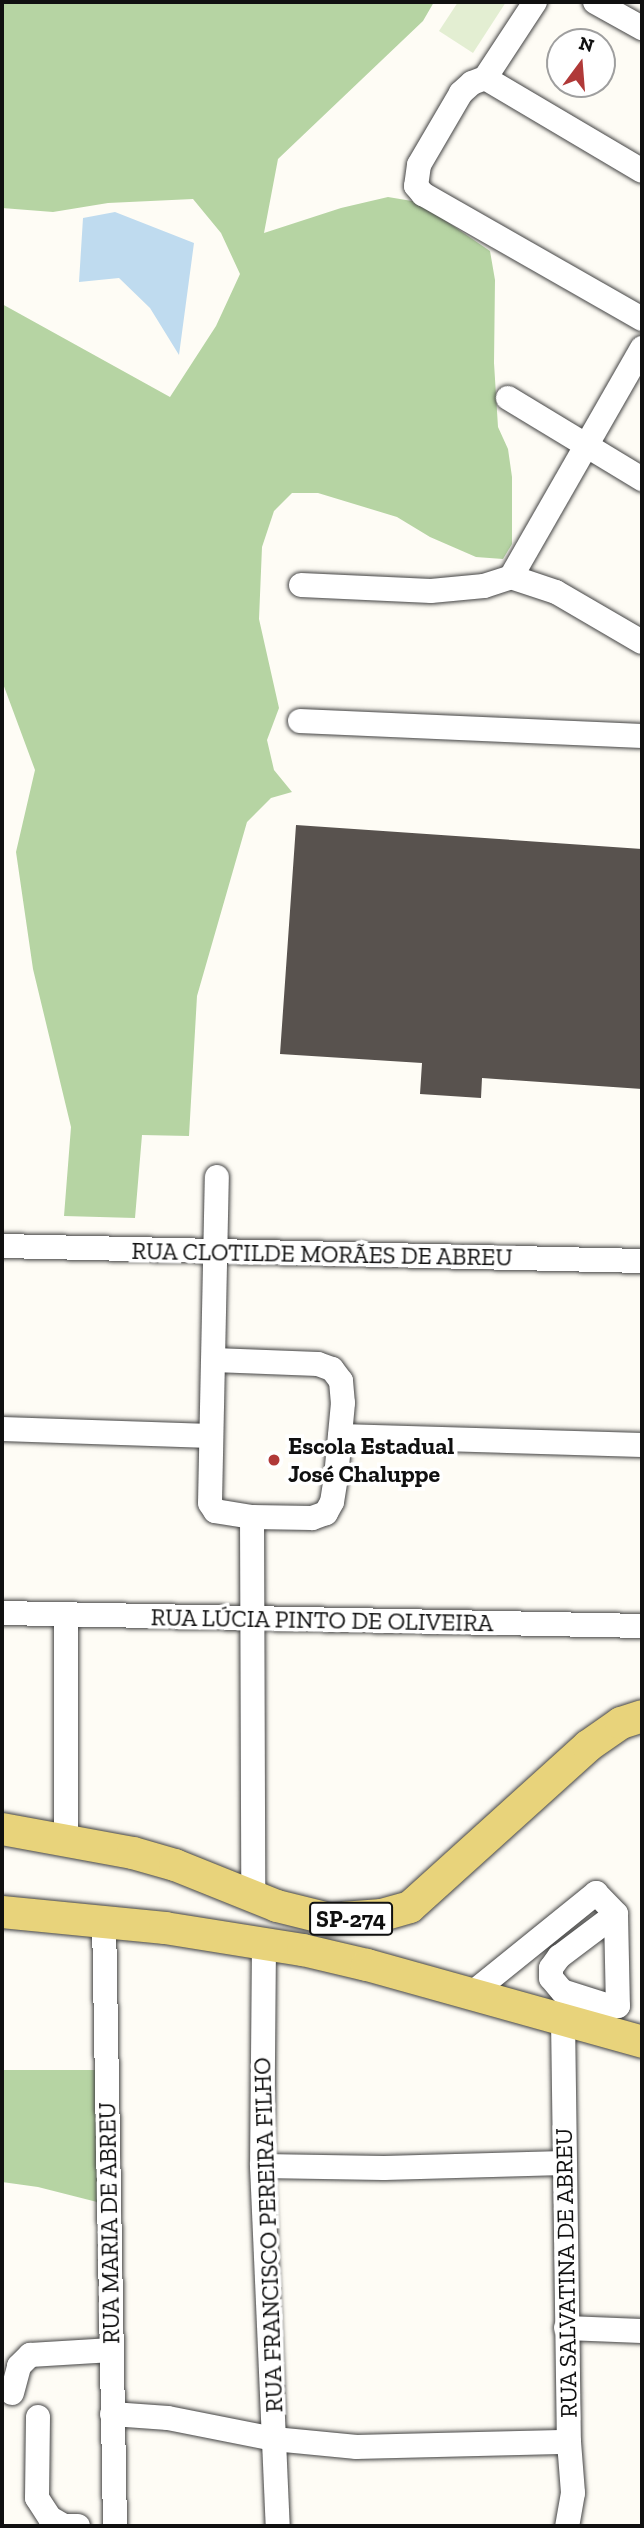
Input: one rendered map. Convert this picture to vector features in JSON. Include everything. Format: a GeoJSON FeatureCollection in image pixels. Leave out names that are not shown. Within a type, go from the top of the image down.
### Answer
{"type":"FeatureCollection","features":[{"type":"Feature","properties":{"kind":"main road","name":"SP-274"},"geometry":{"type":"LineString","coordinates":[[2,1829],[66,1840],[175,1865],[253,1896],[329,1919],[355,1919],[410,1907],[588,1746],[621,1723],[642,1716]]}},
{"type":"Feature","properties":{"kind":"main road"},"geometry":{"type":"LineString","coordinates":[[368,1965],[363,1952],[369,1936],[410,1907]]}},
{"type":"Feature","properties":{"kind":"main road"},"geometry":{"type":"LineString","coordinates":[[2,1912],[104,1920],[264,1944],[368,1965],[642,2042]]}},
{"type":"Feature","properties":{"kind":"street"},"geometry":{"type":"LineString","coordinates":[[535,2],[485,78],[472,83],[461,93],[419,165],[415,186],[423,194],[642,319]]}},
{"type":"Feature","properties":{"kind":"street"},"geometry":{"type":"LineString","coordinates":[[595,2],[642,28]]}},
{"type":"Feature","properties":{"kind":"street"},"geometry":{"type":"LineString","coordinates":[[485,78],[642,171]]}},
{"type":"Feature","properties":{"kind":"street"},"geometry":{"type":"LineString","coordinates":[[511,578],[642,348]]}},
{"type":"Feature","properties":{"kind":"street"},"geometry":{"type":"LineString","coordinates":[[508,398],[642,479]]}},
{"type":"Feature","properties":{"kind":"street"},"geometry":{"type":"LineString","coordinates":[[301,584],[430,591],[484,586],[511,578],[556,592],[642,642]]}},
{"type":"Feature","properties":{"kind":"street"},"geometry":{"type":"LineString","coordinates":[[300,721],[642,736]]}},
{"type":"Feature","properties":{"kind":"street"},"geometry":{"type":"LineString","coordinates":[[214,1360],[291,1362],[332,1369],[341,1381],[340,1436],[332,1502],[326,1513],[312,1518],[252,1517],[215,1511],[209,1503],[217,1177]]}},
{"type":"Feature","properties":{"kind":"street","name":"RUA CLOTILDE MORÃES DE ABREU"},"geometry":{"type":"LineString","coordinates":[[2,1246],[642,1261]]}},
{"type":"Feature","properties":{"kind":"street"},"geometry":{"type":"LineString","coordinates":[[2,1429],[211,1436]]}},
{"type":"Feature","properties":{"kind":"street"},"geometry":{"type":"LineString","coordinates":[[340,1436],[642,1445]]}},
{"type":"Feature","properties":{"kind":"street"},"geometry":{"type":"LineString","coordinates":[[252,1517],[253,1896]]}},
{"type":"Feature","properties":{"kind":"street","name":"RUA LÚCIA PINTO DE OLIVEIRA"},"geometry":{"type":"LineString","coordinates":[[2,1613],[642,1626]]}},
{"type":"Feature","properties":{"kind":"street"},"geometry":{"type":"LineString","coordinates":[[66,1614],[66,1840]]}},
{"type":"Feature","properties":{"kind":"street"},"geometry":{"type":"LineString","coordinates":[[471,1994],[589,1899],[608,1918]]}},
{"type":"Feature","properties":{"kind":"street","name":"RUA MARIA DE ABREU"},"geometry":{"type":"LineString","coordinates":[[104,1920],[115,2526]]}},
{"type":"Feature","properties":{"kind":"street","name":"RUA FRANCISCO PEREIRA FILHO"},"geometry":{"type":"LineString","coordinates":[[264,1944],[262,2166],[278,2526]]}},
{"type":"Feature","properties":{"kind":"street","name":"RUA SALVATINA DE ABREU"},"geometry":{"type":"LineString","coordinates":[[564,2019],[566,2328],[573,2493],[567,2526]]}},
{"type":"Feature","properties":{"kind":"street"},"geometry":{"type":"LineString","coordinates":[[262,2166],[384,2168],[564,2164]]}},
{"type":"Feature","properties":{"kind":"street"},"geometry":{"type":"LineString","coordinates":[[566,2328],[642,2331]]}},
{"type":"Feature","properties":{"kind":"street"},"geometry":{"type":"LineString","coordinates":[[12,2393],[19,2366],[30,2355],[112,2350]]}},
{"type":"Feature","properties":{"kind":"street"},"geometry":{"type":"LineString","coordinates":[[112,2414],[168,2418],[274,2439],[393,2448],[569,2442]]}},
{"type":"Feature","properties":{"kind":"street"},"geometry":{"type":"LineString","coordinates":[[38,2417],[37,2498],[50,2518],[64,2526],[78,2526]]}},
{"type":"Feature","properties":{"kind":"green space"},"geometry":{"type":"Polygon","coordinates":[[[2,2],[434,2],[423,21],[278,159],[264,233],[341,208],[388,197],[418,202],[490,251],[495,280],[494,363],[498,427],[508,449],[512,477],[512,544],[503,559],[476,557],[430,537],[397,517],[318,493],[292,493],[274,511],[262,547],[259,619],[279,708],[267,740],[274,770],[292,792],[271,798],[247,822],[197,996],[189,1136],[142,1135],[135,1218],[64,1216],[71,1127],[33,969],[16,852],[35,770],[2,681],[2,304],[170,397],[216,326],[240,274],[221,233],[193,199],[108,203],[53,212],[2,208],[2,2]]]}},
{"type":"Feature","properties":{"kind":"green space"},"geometry":{"type":"Polygon","coordinates":[[[458,2],[506,2],[473,53],[439,31],[458,2]]]}},
{"type":"Feature","properties":{"kind":"green space"},"geometry":{"type":"Polygon","coordinates":[[[2,2070],[95,2070],[101,2203],[38,2187],[2,2182],[2,2070]]]}},
{"type":"Feature","properties":{"kind":"water"},"geometry":{"type":"Polygon","coordinates":[[[115,212],[194,243],[179,355],[150,308],[119,278],[79,282],[83,218],[115,212]]]}},
{"type":"Feature","properties":{"kind":"building"},"geometry":{"type":"Polygon","coordinates":[[[296,825],[642,849],[642,1089],[482,1078],[481,1098],[420,1094],[422,1063],[280,1054],[296,825]]]}},
{"type":"Feature","properties":{"kind":"place","name":"Escola Estadual José Chaluppe"},"geometry":{"type":"Point","coordinates":[274,1460]}}]}
